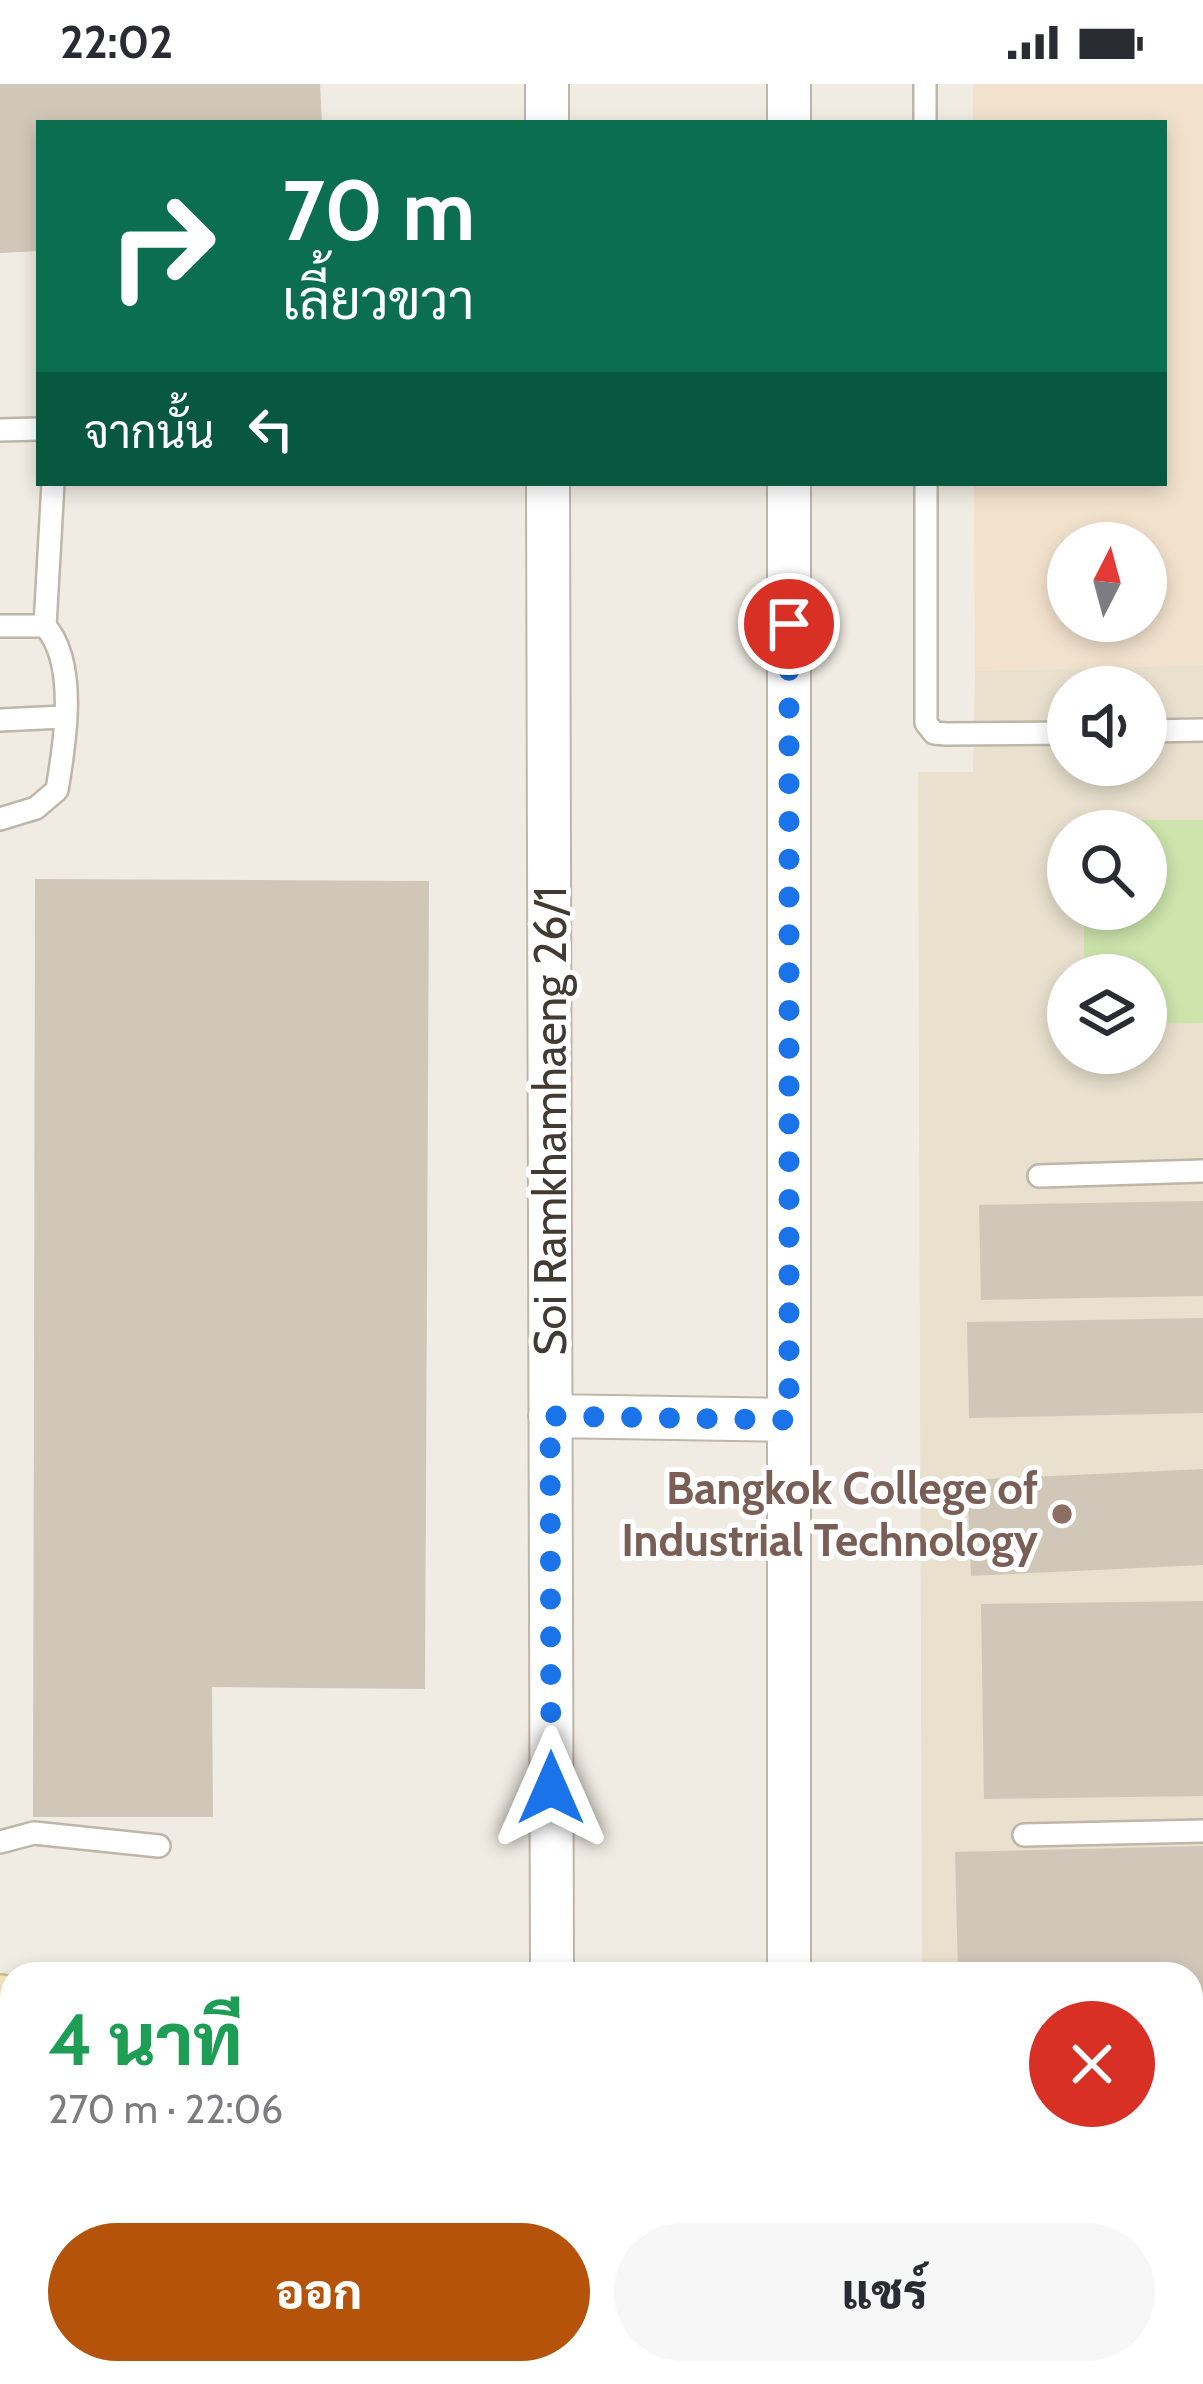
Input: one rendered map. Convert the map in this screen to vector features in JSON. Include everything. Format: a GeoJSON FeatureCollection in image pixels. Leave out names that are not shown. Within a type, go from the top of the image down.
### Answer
{"type":"FeatureCollection","features":[{"type":"Feature","properties":{"kind":"street"},"geometry":{"type":"LineString","coordinates":[[548,84],[548,120]]}},
{"type":"Feature","properties":{"kind":"street"},"geometry":{"type":"LineString","coordinates":[[789,84],[789,120]]}},
{"type":"Feature","properties":{"kind":"street","name":"Soi Ramkhamhaeng 26/1"},"geometry":{"type":"LineString","coordinates":[[548,486],[552,1962]]}},
{"type":"Feature","properties":{"kind":"street"},"geometry":{"type":"LineString","coordinates":[[789,486],[789,1962]]}},
{"type":"Feature","properties":{"kind":"street"},"geometry":{"type":"LineString","coordinates":[[550,1416],[789,1420]]}},
{"type":"Feature","properties":{"kind":"lane"},"geometry":{"type":"LineString","coordinates":[[925,84],[925,120]]}},
{"type":"Feature","properties":{"kind":"lane"},"geometry":{"type":"LineString","coordinates":[[0,430],[36,429]]}},
{"type":"Feature","properties":{"kind":"lane"},"geometry":{"type":"LineString","coordinates":[[0,819],[36,808],[57,790],[65,665],[58,641],[45,626],[53,486]]}},
{"type":"Feature","properties":{"kind":"lane"},"geometry":{"type":"LineString","coordinates":[[926,486],[926,723],[934,733],[1047,733]]}},
{"type":"Feature","properties":{"kind":"lane"},"geometry":{"type":"LineString","coordinates":[[0,626],[45,626]]}},
{"type":"Feature","properties":{"kind":"lane"},"geometry":{"type":"LineString","coordinates":[[0,720],[63,716]]}},
{"type":"Feature","properties":{"kind":"lane"},"geometry":{"type":"LineString","coordinates":[[1167,731],[1203,730]]}},
{"type":"Feature","properties":{"kind":"lane"},"geometry":{"type":"LineString","coordinates":[[1039,1176],[1203,1171]]}},
{"type":"Feature","properties":{"kind":"lane"},"geometry":{"type":"LineString","coordinates":[[1024,1834],[1203,1831]]}},
{"type":"Feature","properties":{"kind":"lane"},"geometry":{"type":"LineString","coordinates":[[0,1842],[34,1833],[159,1846]]}},
{"type":"Feature","properties":{"kind":"shaded area"},"geometry":{"type":"Polygon","coordinates":[[[973,84],[1203,84],[1203,665],[975,671],[974,486],[1167,486],[1167,120],[973,120],[973,84]]]}},
{"type":"Feature","properties":{"kind":"shaded area","name":"Bangkok College of Industrial Technology"},"geometry":{"type":"Polygon","coordinates":[[[1203,665],[1203,1962],[922,1962],[918,772],[973,772],[975,671],[1047,669],[1047,786],[1167,786],[1165,666],[1203,665]]]}},
{"type":"Feature","properties":{"kind":"green space"},"geometry":{"type":"Polygon","coordinates":[[[1167,820],[1203,820],[1203,1023],[1167,1024],[1167,954],[1084,954],[1084,930],[1167,930],[1167,820]]]}},
{"type":"Feature","properties":{"kind":"building"},"geometry":{"type":"Polygon","coordinates":[[[0,84],[320,84],[322,120],[36,120],[36,251],[0,253],[0,84]]]}},
{"type":"Feature","properties":{"kind":"building"},"geometry":{"type":"Polygon","coordinates":[[[35,879],[429,881],[425,1689],[212,1687],[213,1817],[33,1817],[35,879]]]}},
{"type":"Feature","properties":{"kind":"building"},"geometry":{"type":"Polygon","coordinates":[[[1203,1201],[1203,1296],[981,1300],[979,1205],[1203,1201]]]}},
{"type":"Feature","properties":{"kind":"building"},"geometry":{"type":"Polygon","coordinates":[[[1203,1318],[1203,1413],[969,1418],[967,1322],[1203,1318]]]}},
{"type":"Feature","properties":{"kind":"building"},"geometry":{"type":"Polygon","coordinates":[[[1203,1469],[1203,1565],[971,1576],[967,1480],[1203,1469]]]}},
{"type":"Feature","properties":{"kind":"building"},"geometry":{"type":"Polygon","coordinates":[[[1203,1601],[1203,1796],[984,1799],[981,1604],[1203,1601]]]}},
{"type":"Feature","properties":{"kind":"building"},"geometry":{"type":"Polygon","coordinates":[[[1203,1846],[1203,1962],[958,1962],[955,1852],[1203,1846]]]}},
{"type":"Feature","properties":{"kind":"place","name":"Bangkok College of Industrial Technology"},"geometry":{"type":"Point","coordinates":[1062,1514]}},
{"type":"Feature","properties":{"kind":"route"},"geometry":{"type":"LineString","coordinates":[[551,1788],[550,1416],[789,1420],[789,624]]}}]}
